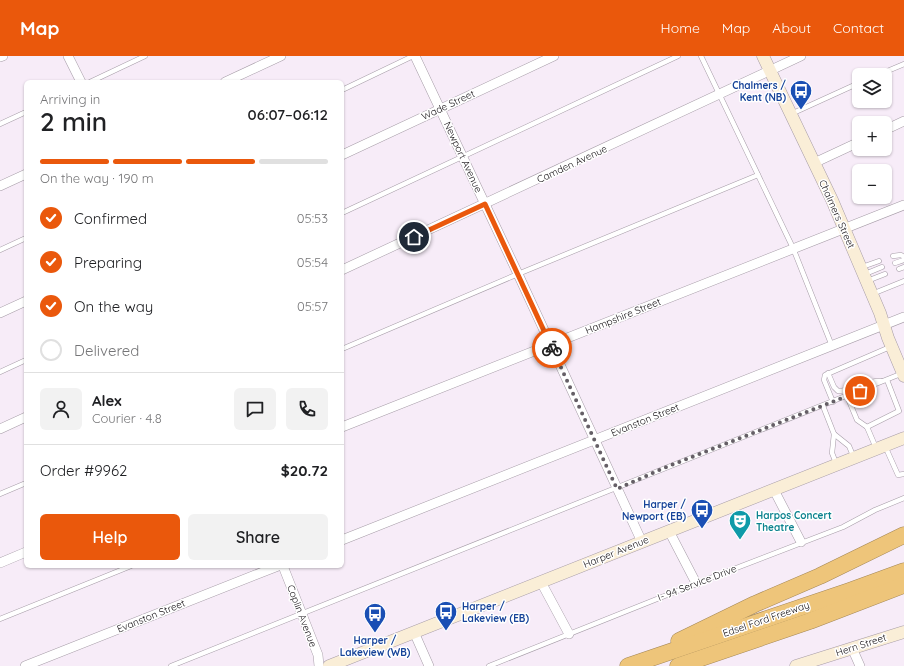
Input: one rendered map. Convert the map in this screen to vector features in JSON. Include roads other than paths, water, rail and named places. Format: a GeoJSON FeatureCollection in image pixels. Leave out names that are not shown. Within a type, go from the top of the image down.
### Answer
{"type":"FeatureCollection","features":[{"type":"Feature","properties":{"kind":"highway"},"geometry":{"type":"LineString","coordinates":[[649,659],[689,635],[820,576],[904,535]]}},
{"type":"Feature","properties":{"kind":"highway","name":"Edsel Ford Freeway"},"geometry":{"type":"LineString","coordinates":[[628,666],[904,571]]}},
{"type":"Feature","properties":{"kind":"highway","name":"Edsel Ford Freeway"},"geometry":{"type":"LineString","coordinates":[[678,666],[810,620],[904,585]]}},
{"type":"Feature","properties":{"kind":"main road","name":"Chalmers Street"},"geometry":{"type":"LineString","coordinates":[[763,56],[844,228],[904,374]]}},
{"type":"Feature","properties":{"kind":"main road","name":"Harper Avenue"},"geometry":{"type":"LineString","coordinates":[[329,666],[904,438]]}},
{"type":"Feature","properties":{"kind":"main road","name":"Hern Street"},"geometry":{"type":"LineString","coordinates":[[796,666],[904,632]]}},
{"type":"Feature","properties":{"kind":"street"},"geometry":{"type":"LineString","coordinates":[[68,56],[80,80]]}},
{"type":"Feature","properties":{"kind":"street"},"geometry":{"type":"LineString","coordinates":[[229,80],[281,56]]}},
{"type":"Feature","properties":{"kind":"street","name":"Newport Avenue"},"geometry":{"type":"LineString","coordinates":[[414,56],[551,344],[642,542]]}},
{"type":"Feature","properties":{"kind":"street","name":"Wade Street"},"geometry":{"type":"LineString","coordinates":[[344,153],[554,56]]}},
{"type":"Feature","properties":{"kind":"street","name":"Camden Avenue"},"geometry":{"type":"LineString","coordinates":[[344,269],[801,56]]}},
{"type":"Feature","properties":{"kind":"street"},"geometry":{"type":"LineString","coordinates":[[892,127],[904,121]]}},
{"type":"Feature","properties":{"kind":"street"},"geometry":{"type":"LineString","coordinates":[[814,163],[852,145]]}},
{"type":"Feature","properties":{"kind":"street"},"geometry":{"type":"LineString","coordinates":[[0,186],[24,175]]}},
{"type":"Feature","properties":{"kind":"street","name":"Hampshire Street"},"geometry":{"type":"LineString","coordinates":[[344,426],[904,205]]}},
{"type":"Feature","properties":{"kind":"street"},"geometry":{"type":"LineString","coordinates":[[0,313],[24,302]]}},
{"type":"Feature","properties":{"kind":"street","name":"Evanston Street"},"geometry":{"type":"LineString","coordinates":[[344,539],[904,318]]}},
{"type":"Feature","properties":{"kind":"street"},"geometry":{"type":"LineString","coordinates":[[0,429],[24,418]]}},
{"type":"Feature","properties":{"kind":"street"},"geometry":{"type":"LineString","coordinates":[[774,490],[801,542]]}},
{"type":"Feature","properties":{"kind":"street"},"geometry":{"type":"LineString","coordinates":[[669,531],[696,584]]}},
{"type":"Feature","properties":{"kind":"street"},"geometry":{"type":"LineString","coordinates":[[0,563],[24,553]]}},
{"type":"Feature","properties":{"kind":"street","name":"Evanston Street"},"geometry":{"type":"LineString","coordinates":[[25,666],[273,568]]}},
{"type":"Feature","properties":{"kind":"street","name":"Coplin Avenue"},"geometry":{"type":"LineString","coordinates":[[284,568],[318,656],[319,666]]}},
{"type":"Feature","properties":{"kind":"street"},"geometry":{"type":"LineString","coordinates":[[541,582],[569,634]]}},
{"type":"Feature","properties":{"kind":"street"},"geometry":{"type":"LineString","coordinates":[[414,632],[429,666]]}},
{"type":"Feature","properties":{"kind":"street"},"geometry":{"type":"LineString","coordinates":[[852,648],[860,666]]}},
{"type":"Feature","properties":{"kind":"lane"},"geometry":{"type":"LineString","coordinates":[[94,80],[145,56]]}},
{"type":"Feature","properties":{"kind":"lane"},"geometry":{"type":"LineString","coordinates":[[344,89],[414,56]]}},
{"type":"Feature","properties":{"kind":"lane"},"geometry":{"type":"LineString","coordinates":[[344,212],[463,158],[678,56]]}},
{"type":"Feature","properties":{"kind":"lane"},"geometry":{"type":"LineString","coordinates":[[702,56],[793,248],[832,346]]}},
{"type":"Feature","properties":{"kind":"lane"},"geometry":{"type":"LineString","coordinates":[[892,69],[904,64]]}},
{"type":"Feature","properties":{"kind":"lane"},"geometry":{"type":"LineString","coordinates":[[791,114],[852,87]]}},
{"type":"Feature","properties":{"kind":"lane"},"geometry":{"type":"LineString","coordinates":[[0,124],[24,113]]}},
{"type":"Feature","properties":{"kind":"lane"},"geometry":{"type":"LineString","coordinates":[[344,348],[518,274],[758,175]]}},
{"type":"Feature","properties":{"kind":"lane"},"geometry":{"type":"LineString","coordinates":[[0,250],[24,239]]}},
{"type":"Feature","properties":{"kind":"lane"},"geometry":{"type":"LineString","coordinates":[[893,256],[901,255],[904,259],[895,262]]}},
{"type":"Feature","properties":{"kind":"lane"},"geometry":{"type":"LineString","coordinates":[[864,274],[879,261]]}},
{"type":"Feature","properties":{"kind":"lane"},"geometry":{"type":"LineString","coordinates":[[864,274],[882,267]]}},
{"type":"Feature","properties":{"kind":"lane"},"geometry":{"type":"LineString","coordinates":[[899,269],[904,267]]}},
{"type":"Feature","properties":{"kind":"lane"},"geometry":{"type":"LineString","coordinates":[[864,274],[885,274]]}},
{"type":"Feature","properties":{"kind":"lane"},"geometry":{"type":"LineString","coordinates":[[872,294],[904,281]]}},
{"type":"Feature","properties":{"kind":"lane"},"geometry":{"type":"LineString","coordinates":[[833,402],[824,380],[825,375],[892,347]]}},
{"type":"Feature","properties":{"kind":"lane"},"geometry":{"type":"LineString","coordinates":[[0,372],[24,361]]}},
{"type":"Feature","properties":{"kind":"lane"},"geometry":{"type":"LineString","coordinates":[[828,373],[834,387],[838,391],[844,391],[871,381],[885,381]]}},
{"type":"Feature","properties":{"kind":"lane"},"geometry":{"type":"LineString","coordinates":[[171,666],[617,489],[664,468],[904,374]]}},
{"type":"Feature","properties":{"kind":"lane"},"geometry":{"type":"LineString","coordinates":[[867,427],[902,410],[885,381]]}},
{"type":"Feature","properties":{"kind":"lane"},"geometry":{"type":"LineString","coordinates":[[847,396],[857,420],[867,427],[898,475],[904,474]]}},
{"type":"Feature","properties":{"kind":"lane"},"geometry":{"type":"LineString","coordinates":[[823,406],[834,434],[832,452],[837,465]]}},
{"type":"Feature","properties":{"kind":"lane"},"geometry":{"type":"LineString","coordinates":[[834,434],[849,446],[854,458]]}},
{"type":"Feature","properties":{"kind":"lane"},"geometry":{"type":"LineString","coordinates":[[0,494],[24,484]]}},
{"type":"Feature","properties":{"kind":"lane","name":"I- 94 Service Drive"},"geometry":{"type":"LineString","coordinates":[[489,666],[801,542],[843,527],[874,510],[904,498]]}},
{"type":"Feature","properties":{"kind":"lane"},"geometry":{"type":"LineString","coordinates":[[0,618],[126,568]]}},
{"type":"Feature","properties":{"kind":"place","name":"Chalmers / Kent (NB)"},"geometry":{"type":"Point","coordinates":[801,110]}},
{"type":"Feature","properties":{"kind":"place","name":"Harper / Newport (EB)"},"geometry":{"type":"Point","coordinates":[702,530]}},
{"type":"Feature","properties":{"kind":"place","name":"Harpos Concert Theatre"},"geometry":{"type":"Point","coordinates":[740,540]}},
{"type":"Feature","properties":{"kind":"place","name":"Harper / Lakeview (EB)"},"geometry":{"type":"Point","coordinates":[446,632]}},
{"type":"Feature","properties":{"kind":"place","name":"Harper / Lakeview (WB)"},"geometry":{"type":"Point","coordinates":[375,634]}}]}
